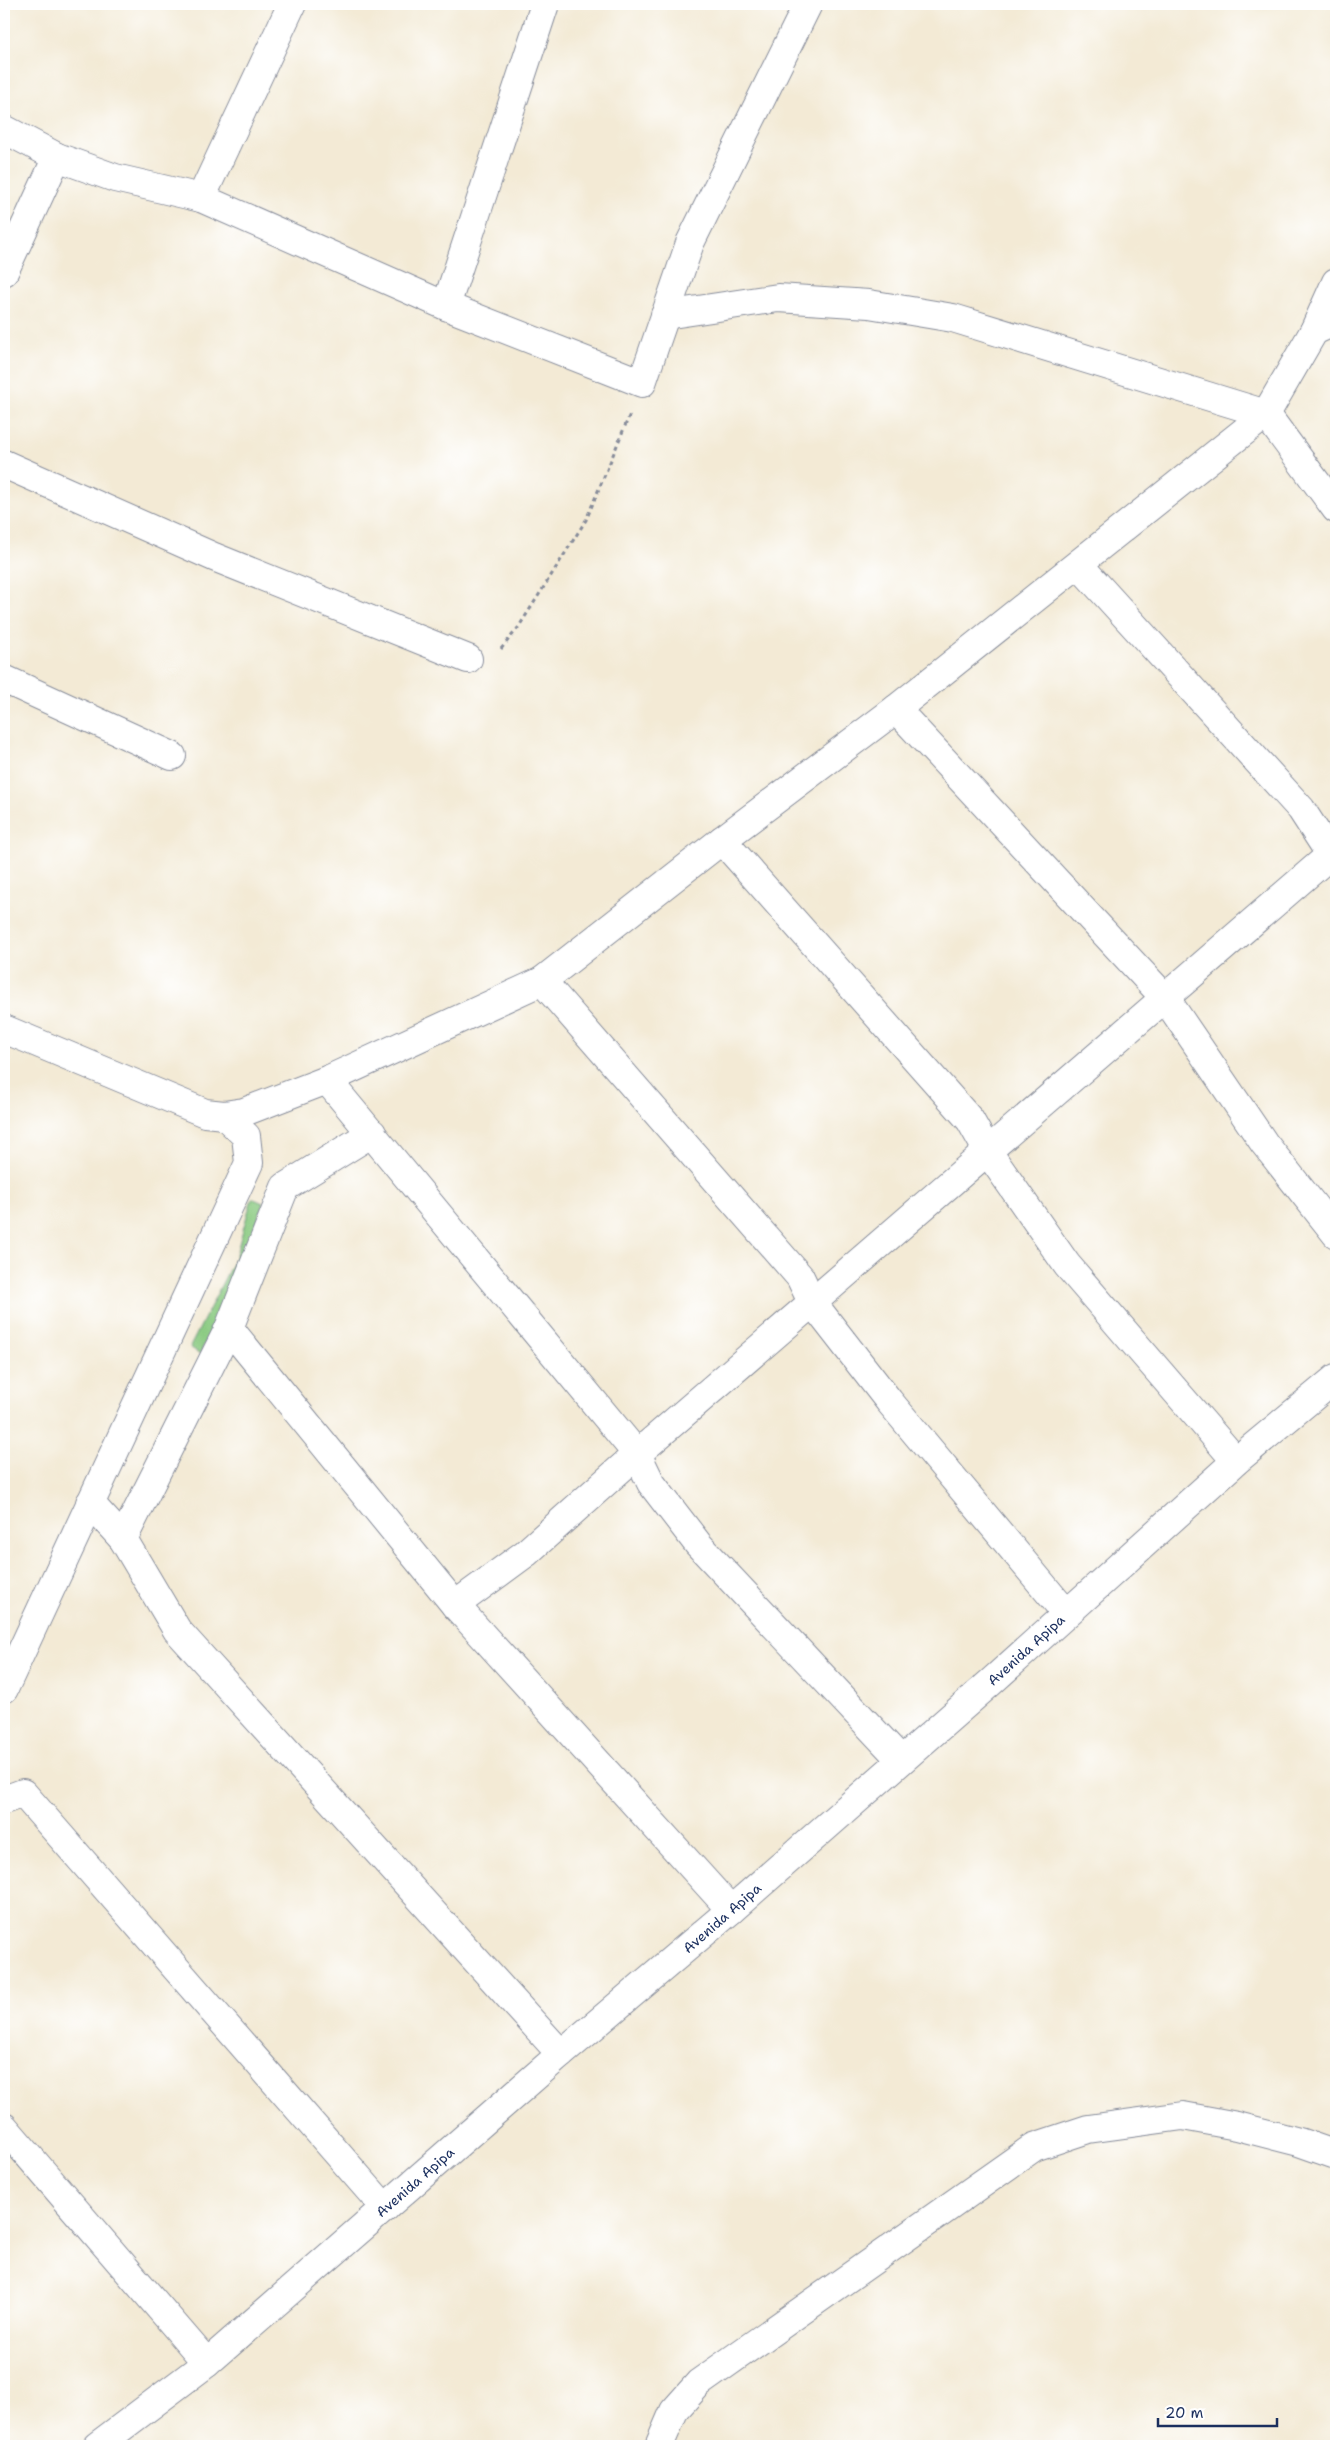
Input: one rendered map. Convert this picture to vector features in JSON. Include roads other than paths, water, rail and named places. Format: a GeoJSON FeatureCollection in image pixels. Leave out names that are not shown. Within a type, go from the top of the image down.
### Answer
{"type":"FeatureCollection","features":[{"type":"Feature","properties":{"kind":"street"},"geometry":{"type":"LineString","coordinates":[[201,198],[292,4]]}},
{"type":"Feature","properties":{"kind":"street"},"geometry":{"type":"LineString","coordinates":[[446,306],[545,4]]}},
{"type":"Feature","properties":{"kind":"street"},"geometry":{"type":"LineString","coordinates":[[4,129],[57,157],[115,178],[201,198],[446,306],[642,383],[690,243],[808,4]]}},
{"type":"Feature","properties":{"kind":"street"},"geometry":{"type":"LineString","coordinates":[[4,272],[57,157]]}},
{"type":"Feature","properties":{"kind":"street"},"geometry":{"type":"LineString","coordinates":[[5,1034],[205,1113],[224,1115],[244,1112],[327,1080],[542,981],[722,840],[896,709],[1266,414],[1325,326],[1336,282]]}},
{"type":"Feature","properties":{"kind":"street"},"geometry":{"type":"LineString","coordinates":[[665,315],[778,298],[869,304],[953,318],[1266,414],[1336,509]]}},
{"type":"Feature","properties":{"kind":"street"},"geometry":{"type":"LineString","coordinates":[[4,464],[214,557],[468,659]]}},
{"type":"Feature","properties":{"kind":"street"},"geometry":{"type":"LineString","coordinates":[[455,1605],[526,1554],[812,1302],[1334,856],[1301,810],[1079,565]]}},
{"type":"Feature","properties":{"kind":"street"},"geometry":{"type":"LineString","coordinates":[[4,679],[172,756]]}},
{"type":"Feature","properties":{"kind":"street"},"geometry":{"type":"LineString","coordinates":[[896,709],[1166,999],[1264,1143],[1336,1234]]}},
{"type":"Feature","properties":{"kind":"street"},"geometry":{"type":"LineString","coordinates":[[722,840],[970,1120],[988,1152],[1067,1265],[1236,1462]]}},
{"type":"Feature","properties":{"kind":"street"},"geometry":{"type":"LineString","coordinates":[[542,981],[800,1277],[812,1302],[889,1401],[1066,1613]]}},
{"type":"Feature","properties":{"kind":"street"},"geometry":{"type":"LineString","coordinates":[[327,1080],[638,1454],[651,1483],[698,1544],[901,1760]]}},
{"type":"Feature","properties":{"kind":"street"},"geometry":{"type":"LineString","coordinates":[[4,1689],[249,1163],[246,1136],[224,1115]]}},
{"type":"Feature","properties":{"kind":"street"},"geometry":{"type":"LineString","coordinates":[[123,1539],[229,1328],[284,1187],[372,1134]]}},
{"type":"Feature","properties":{"kind":"street"},"geometry":{"type":"LineString","coordinates":[[229,1328],[455,1605],[731,1910]]}},
{"type":"Feature","properties":{"kind":"street","name":"Avenida Apipa"},"geometry":{"type":"LineString","coordinates":[[97,2446],[207,2362],[386,2208],[561,2054],[731,1910],[1236,1462],[1336,1378]]}},
{"type":"Feature","properties":{"kind":"street"},"geometry":{"type":"LineString","coordinates":[[90,1503],[123,1539],[177,1630],[561,2054]]}},
{"type":"Feature","properties":{"kind":"street"},"geometry":{"type":"LineString","coordinates":[[4,1800],[23,1793],[386,2208]]}},
{"type":"Feature","properties":{"kind":"street"},"geometry":{"type":"LineString","coordinates":[[659,2446],[674,2411],[699,2383],[1034,2147],[1088,2129],[1184,2116],[1237,2126],[1298,2142],[1336,2155]]}},
{"type":"Feature","properties":{"kind":"street"},"geometry":{"type":"LineString","coordinates":[[4,2127],[207,2362]]}}]}
